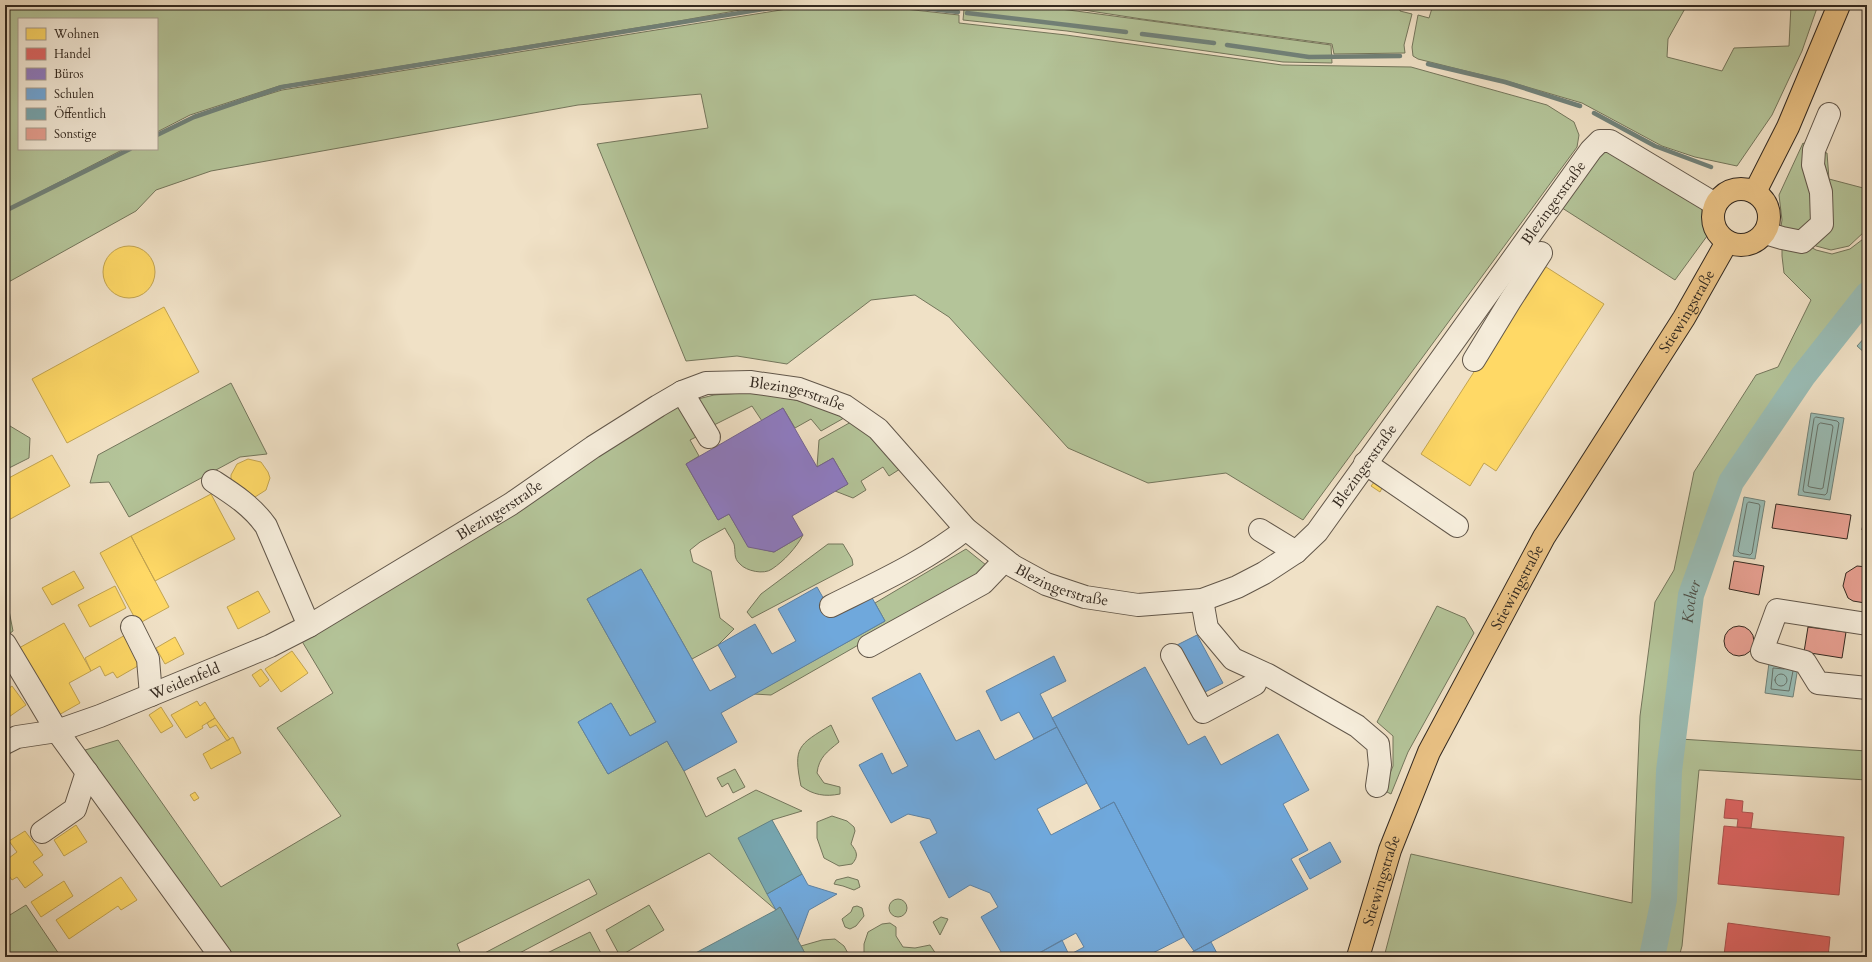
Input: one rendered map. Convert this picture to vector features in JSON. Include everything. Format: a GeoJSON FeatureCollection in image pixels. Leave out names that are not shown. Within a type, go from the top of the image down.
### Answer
{"type":"FeatureCollection","features":[{"type":"Feature","properties":{"kind":"main road"},"geometry":{"type":"LineString","coordinates":[[1755,192],[1788,127],[1839,5]]}},
{"type":"Feature","properties":{"kind":"main road"},"geometry":{"type":"LineString","coordinates":[[1742,188],[1755,192],[1766,203],[1769,212],[1770,222],[1765,233],[1755,242],[1747,245],[1738,246],[1727,242],[1717,232],[1713,225],[1712,216],[1715,204],[1725,194],[1733,190],[1742,188]]}},
{"type":"Feature","properties":{"kind":"main road","name":"Stiewingstraße"},"geometry":{"type":"LineString","coordinates":[[1358,957],[1390,850],[1429,752],[1544,537],[1684,318],[1727,242]]}},
{"type":"Feature","properties":{"kind":"street"},"geometry":{"type":"LineString","coordinates":[[1765,233],[1802,242],[1822,224],[1821,192],[1813,165],[1814,150],[1829,114]]}},
{"type":"Feature","properties":{"kind":"street","name":"Blezingerstraße"},"geometry":{"type":"LineString","coordinates":[[309,626],[511,504],[593,447],[682,392],[706,384],[750,382],[799,389],[845,406],[878,429],[966,529],[1013,566],[1046,584],[1085,597],[1138,606],[1202,600],[1244,584],[1264,573],[1296,552],[1317,532],[1365,463],[1591,150],[1600,141],[1610,141],[1715,204]]}},
{"type":"Feature","properties":{"kind":"street"},"geometry":{"type":"LineString","coordinates":[[1474,360],[1541,253]]}},
{"type":"Feature","properties":{"kind":"street"},"geometry":{"type":"LineString","coordinates":[[1491,290],[1510,301]]}},
{"type":"Feature","properties":{"kind":"street"},"geometry":{"type":"LineString","coordinates":[[682,392],[709,437]]}},
{"type":"Feature","properties":{"kind":"street"},"geometry":{"type":"LineString","coordinates":[[1365,463],[1457,526]]}},
{"type":"Feature","properties":{"kind":"street"},"geometry":{"type":"LineString","coordinates":[[213,481],[240,499],[262,521],[309,626]]}},
{"type":"Feature","properties":{"kind":"street"},"geometry":{"type":"LineString","coordinates":[[831,606],[877,583],[947,544],[966,529]]}},
{"type":"Feature","properties":{"kind":"street"},"geometry":{"type":"LineString","coordinates":[[1260,530],[1296,552]]}},
{"type":"Feature","properties":{"kind":"street"},"geometry":{"type":"LineString","coordinates":[[869,646],[983,583],[1005,560]]}},
{"type":"Feature","properties":{"kind":"street"},"geometry":{"type":"LineString","coordinates":[[1202,600],[1207,628],[1233,660],[1268,675],[1357,726],[1378,744],[1380,765],[1377,786]]}},
{"type":"Feature","properties":{"kind":"street"},"geometry":{"type":"LineString","coordinates":[[1867,624],[1777,610],[1762,651],[1805,662],[1818,683],[1867,688]]}},
{"type":"Feature","properties":{"kind":"street","name":"Weidenfeld"},"geometry":{"type":"LineString","coordinates":[[6,739],[57,731],[152,695],[270,646],[309,626]]}},
{"type":"Feature","properties":{"kind":"street"},"geometry":{"type":"LineString","coordinates":[[132,627],[148,659],[152,695]]}},
{"type":"Feature","properties":{"kind":"street"},"geometry":{"type":"LineString","coordinates":[[5,644],[57,731],[221,957]]}},
{"type":"Feature","properties":{"kind":"street"},"geometry":{"type":"LineString","coordinates":[[1172,655],[1203,712],[1255,684],[1259,672]]}},
{"type":"Feature","properties":{"kind":"street"},"geometry":{"type":"LineString","coordinates":[[42,832],[75,809],[87,772]]}},
{"type":"Feature","properties":{"kind":"green space"},"geometry":{"type":"Polygon","coordinates":[[[5,5],[768,5],[679,21],[279,86],[190,115],[158,131],[158,18],[18,18],[18,150],[122,150],[5,210],[5,5]]]}},
{"type":"Feature","properties":{"kind":"green space"},"geometry":{"type":"Polygon","coordinates":[[[812,5],[869,5],[959,15],[959,23],[1066,35],[1282,65],[1411,67],[1547,105],[1574,122],[1579,135],[1577,147],[1303,520],[1226,473],[1148,483],[1068,448],[949,317],[915,295],[871,300],[787,364],[737,356],[686,361],[597,144],[708,128],[701,94],[578,105],[211,171],[156,190],[136,211],[5,284],[5,211],[128,150],[158,150],[158,135],[194,117],[282,90],[812,5]]]}},
{"type":"Feature","properties":{"kind":"green space"},"geometry":{"type":"Polygon","coordinates":[[[970,5],[1031,5],[1331,45],[1332,63],[1283,62],[1067,31],[963,20],[964,9],[970,5]]]}},
{"type":"Feature","properties":{"kind":"green space"},"geometry":{"type":"Polygon","coordinates":[[[1051,5],[1400,5],[1400,11],[1412,14],[1404,45],[1405,53],[1334,54],[1332,44],[1142,19],[1051,5]]]}},
{"type":"Feature","properties":{"kind":"green space"},"geometry":{"type":"Polygon","coordinates":[[[1433,5],[1687,5],[1668,39],[1667,57],[1722,71],[1734,48],[1789,46],[1791,5],[1818,5],[1802,51],[1772,115],[1737,166],[1695,157],[1662,146],[1582,103],[1510,82],[1418,59],[1413,56],[1412,47],[1418,15],[1429,18],[1433,5]]]}},
{"type":"Feature","properties":{"kind":"green space"},"geometry":{"type":"Polygon","coordinates":[[[1803,143],[1814,150],[1827,153],[1829,179],[1867,189],[1867,234],[1864,232],[1849,246],[1831,250],[1816,246],[1801,238],[1780,233],[1782,220],[1779,195],[1803,143]]]}},
{"type":"Feature","properties":{"kind":"green space"},"geometry":{"type":"Polygon","coordinates":[[[1604,145],[1705,206],[1710,232],[1675,280],[1559,206],[1604,145]]]}},
{"type":"Feature","properties":{"kind":"green space"},"geometry":{"type":"Polygon","coordinates":[[[1867,236],[1867,310],[1851,327],[1736,491],[1698,599],[1680,739],[1867,751],[1867,780],[1699,770],[1682,946],[1679,957],[1384,957],[1411,854],[1632,903],[1640,716],[1655,602],[1674,570],[1694,472],[1756,375],[1778,367],[1811,300],[1784,273],[1782,238],[1802,242],[1816,250],[1832,254],[1850,249],[1867,236]]]}},
{"type":"Feature","properties":{"kind":"green space"},"geometry":{"type":"Polygon","coordinates":[[[231,383],[267,454],[240,457],[129,517],[109,482],[90,483],[98,455],[231,383]]]}},
{"type":"Feature","properties":{"kind":"green space"},"geometry":{"type":"Polygon","coordinates":[[[741,393],[768,395],[794,400],[818,407],[844,418],[821,431],[811,419],[795,428],[783,408],[762,421],[752,406],[712,426],[690,401],[714,395],[741,393]]]}},
{"type":"Feature","properties":{"kind":"green space"},"geometry":{"type":"Polygon","coordinates":[[[685,400],[700,435],[690,440],[699,456],[686,464],[718,520],[729,514],[748,546],[774,552],[803,535],[797,545],[785,558],[769,571],[764,572],[746,569],[738,562],[734,544],[725,528],[700,542],[690,550],[693,562],[711,571],[720,618],[734,629],[718,645],[692,659],[641,569],[587,599],[656,722],[630,736],[611,703],[578,722],[608,774],[667,741],[684,771],[706,817],[756,790],[802,811],[772,820],[776,910],[709,853],[512,957],[477,957],[597,894],[589,879],[457,944],[462,957],[227,957],[82,751],[118,740],[221,887],[341,816],[277,728],[333,693],[300,638],[685,400]]]}},
{"type":"Feature","properties":{"kind":"green space"},"geometry":{"type":"Polygon","coordinates":[[[851,422],[875,440],[900,469],[889,476],[883,467],[861,481],[866,490],[853,498],[835,491],[848,484],[833,458],[817,467],[819,440],[851,422]]]}},
{"type":"Feature","properties":{"kind":"green space"},"geometry":{"type":"Polygon","coordinates":[[[5,423],[30,438],[29,458],[5,470],[5,423]]]}},
{"type":"Feature","properties":{"kind":"green space"},"geometry":{"type":"Polygon","coordinates":[[[828,544],[843,544],[852,559],[853,565],[752,618],[747,612],[761,594],[828,544]]]}},
{"type":"Feature","properties":{"kind":"green space"},"geometry":{"type":"Polygon","coordinates":[[[966,549],[991,569],[771,695],[754,694],[885,621],[875,603],[966,549]]]}},
{"type":"Feature","properties":{"kind":"green space"},"geometry":{"type":"Polygon","coordinates":[[[5,590],[13,631],[5,637],[5,590]]]}},
{"type":"Feature","properties":{"kind":"green space"},"geometry":{"type":"Polygon","coordinates":[[[1437,606],[1465,618],[1474,633],[1408,752],[1391,794],[1383,790],[1393,766],[1393,736],[1377,722],[1437,606]]]}},
{"type":"Feature","properties":{"kind":"green space"},"geometry":{"type":"Polygon","coordinates":[[[831,725],[839,742],[827,752],[822,759],[817,773],[824,783],[840,787],[840,794],[824,795],[815,793],[801,786],[798,755],[801,748],[811,737],[831,725]]]}},
{"type":"Feature","properties":{"kind":"green space"},"geometry":{"type":"Polygon","coordinates":[[[735,769],[745,787],[733,793],[728,783],[722,787],[717,778],[735,769]]]}},
{"type":"Feature","properties":{"kind":"green space"},"geometry":{"type":"Polygon","coordinates":[[[832,816],[847,821],[854,827],[855,831],[851,844],[856,852],[856,856],[852,864],[839,866],[824,858],[817,838],[817,822],[832,816]]]}},
{"type":"Feature","properties":{"kind":"green space"},"geometry":{"type":"Polygon","coordinates":[[[848,877],[858,880],[860,887],[854,890],[834,884],[836,880],[848,877]]]}},
{"type":"Feature","properties":{"kind":"green space"},"geometry":{"type":"Polygon","coordinates":[[[898,899],[904,902],[907,908],[904,914],[898,917],[892,914],[889,908],[892,902],[898,899]]]}},
{"type":"Feature","properties":{"kind":"green space"},"geometry":{"type":"Polygon","coordinates":[[[26,905],[61,957],[5,957],[5,918],[26,905]]]}},
{"type":"Feature","properties":{"kind":"green space"},"geometry":{"type":"Polygon","coordinates":[[[649,905],[664,930],[620,956],[606,930],[649,905]]]}},
{"type":"Feature","properties":{"kind":"green space"},"geometry":{"type":"Polygon","coordinates":[[[857,906],[862,908],[864,916],[856,926],[850,929],[845,927],[842,919],[851,912],[853,907],[857,906]]]}},
{"type":"Feature","properties":{"kind":"green space"},"geometry":{"type":"Polygon","coordinates":[[[941,917],[948,919],[940,935],[933,922],[941,917]]]}},
{"type":"Feature","properties":{"kind":"green space"},"geometry":{"type":"Polygon","coordinates":[[[890,923],[896,927],[896,936],[903,947],[915,948],[930,945],[938,957],[864,957],[864,944],[868,932],[882,924],[890,923]]]}},
{"type":"Feature","properties":{"kind":"green space"},"geometry":{"type":"Polygon","coordinates":[[[590,932],[603,957],[539,957],[590,932]]]}},
{"type":"Feature","properties":{"kind":"green space"},"geometry":{"type":"Polygon","coordinates":[[[835,939],[844,946],[850,957],[807,957],[801,946],[822,940],[835,939]]]}},
{"type":"Feature","properties":{"kind":"water"},"geometry":{"type":"Polygon","coordinates":[[[1867,335],[1867,355],[1857,346],[1867,335]]]}},
{"type":"Feature","properties":{"kind":"water"},"geometry":{"type":"Polygon","coordinates":[[[1811,413],[1844,418],[1830,500],[1798,495],[1811,413]]]}},
{"type":"Feature","properties":{"kind":"water"},"geometry":{"type":"Polygon","coordinates":[[[1744,497],[1765,501],[1755,559],[1733,556],[1744,497]]]}},
{"type":"Feature","properties":{"kind":"water"},"geometry":{"type":"Polygon","coordinates":[[[1769,663],[1798,667],[1793,697],[1765,693],[1769,663]]]}},
{"type":"Feature","properties":{"kind":"building: Wohnen"},"geometry":{"type":"Polygon","coordinates":[[[129,246],[139,248],[147,254],[153,262],[155,272],[153,282],[147,290],[139,296],[129,298],[119,296],[111,290],[105,282],[103,272],[105,262],[111,254],[119,248],[129,246]]]}},
{"type":"Feature","properties":{"kind":"building: Wohnen"},"geometry":{"type":"Polygon","coordinates":[[[1543,265],[1604,304],[1496,471],[1484,463],[1470,486],[1421,454],[1543,265]]]}},
{"type":"Feature","properties":{"kind":"building: Wohnen"},"geometry":{"type":"Polygon","coordinates":[[[164,307],[199,372],[67,443],[32,379],[164,307]]]}},
{"type":"Feature","properties":{"kind":"building: Wohnen"},"geometry":{"type":"Polygon","coordinates":[[[52,455],[70,486],[5,522],[5,480],[52,455]]]}},
{"type":"Feature","properties":{"kind":"building: Wohnen"},"geometry":{"type":"Polygon","coordinates":[[[248,459],[261,462],[270,478],[266,490],[255,497],[249,497],[231,482],[231,475],[237,464],[248,459]]]}},
{"type":"Feature","properties":{"kind":"building: Wohnen"},"geometry":{"type":"Polygon","coordinates":[[[1375,481],[1383,486],[1380,492],[1371,486],[1375,481]]]}},
{"type":"Feature","properties":{"kind":"building: Wohnen"},"geometry":{"type":"Polygon","coordinates":[[[211,494],[235,539],[155,581],[131,536],[211,494]]]}},
{"type":"Feature","properties":{"kind":"building: Wohnen"},"geometry":{"type":"Polygon","coordinates":[[[131,536],[169,607],[138,624],[100,553],[131,536]]]}},
{"type":"Feature","properties":{"kind":"building: Wohnen"},"geometry":{"type":"Polygon","coordinates":[[[74,571],[84,588],[52,605],[42,588],[74,571]]]}},
{"type":"Feature","properties":{"kind":"building: Wohnen"},"geometry":{"type":"Polygon","coordinates":[[[115,586],[126,608],[90,627],[78,605],[115,586]]]}},
{"type":"Feature","properties":{"kind":"building: Wohnen"},"geometry":{"type":"Polygon","coordinates":[[[258,591],[270,612],[238,629],[227,607],[258,591]]]}},
{"type":"Feature","properties":{"kind":"building: Wohnen"},"geometry":{"type":"Polygon","coordinates":[[[64,623],[91,671],[69,683],[80,703],[57,716],[19,648],[64,623]]]}},
{"type":"Feature","properties":{"kind":"building: Wohnen"},"geometry":{"type":"Polygon","coordinates":[[[127,634],[143,663],[117,678],[113,672],[105,676],[100,666],[91,671],[85,658],[127,634]]]}},
{"type":"Feature","properties":{"kind":"building: Wohnen"},"geometry":{"type":"Polygon","coordinates":[[[175,637],[184,654],[165,664],[156,648],[175,637]]]}},
{"type":"Feature","properties":{"kind":"building: Wohnen"},"geometry":{"type":"Polygon","coordinates":[[[292,651],[308,673],[281,692],[265,669],[292,651]]]}},
{"type":"Feature","properties":{"kind":"building: Wohnen"},"geometry":{"type":"Polygon","coordinates":[[[261,669],[269,680],[260,687],[252,675],[261,669]]]}},
{"type":"Feature","properties":{"kind":"building: Wohnen"},"geometry":{"type":"Polygon","coordinates":[[[12,686],[26,705],[6,719],[5,691],[12,686]]]}},
{"type":"Feature","properties":{"kind":"building: Wohnen"},"geometry":{"type":"Polygon","coordinates":[[[197,701],[200,706],[205,702],[215,718],[202,726],[203,728],[186,738],[171,715],[197,701]]]}},
{"type":"Feature","properties":{"kind":"building: Wohnen"},"geometry":{"type":"Polygon","coordinates":[[[161,707],[173,726],[161,733],[149,715],[161,707]]]}},
{"type":"Feature","properties":{"kind":"building: Wohnen"},"geometry":{"type":"Polygon","coordinates":[[[215,718],[230,739],[227,741],[216,725],[210,728],[207,723],[215,718]]]}},
{"type":"Feature","properties":{"kind":"building: Wohnen"},"geometry":{"type":"Polygon","coordinates":[[[233,737],[241,753],[211,769],[203,754],[233,737]]]}},
{"type":"Feature","properties":{"kind":"building: Wohnen"},"geometry":{"type":"Polygon","coordinates":[[[5,783],[10,791],[5,795],[5,783]]]}},
{"type":"Feature","properties":{"kind":"building: Wohnen"},"geometry":{"type":"Polygon","coordinates":[[[195,792],[199,798],[194,801],[190,795],[195,792]]]}},
{"type":"Feature","properties":{"kind":"building: Wohnen"},"geometry":{"type":"Polygon","coordinates":[[[76,825],[87,842],[64,856],[54,840],[76,825]]]}},
{"type":"Feature","properties":{"kind":"building: Wohnen"},"geometry":{"type":"Polygon","coordinates":[[[25,831],[43,855],[33,862],[43,875],[25,888],[17,877],[12,880],[5,870],[5,861],[17,852],[9,841],[25,831]]]}},
{"type":"Feature","properties":{"kind":"building: Wohnen"},"geometry":{"type":"Polygon","coordinates":[[[121,877],[137,900],[121,910],[118,906],[69,939],[56,920],[121,877]]]}},
{"type":"Feature","properties":{"kind":"building: Wohnen"},"geometry":{"type":"Polygon","coordinates":[[[64,881],[73,896],[41,917],[31,902],[64,881]]]}},
{"type":"Feature","properties":{"kind":"building: Handel"},"geometry":{"type":"Polygon","coordinates":[[[1726,799],[1743,801],[1742,812],[1753,813],[1751,828],[1737,827],[1738,819],[1724,818],[1726,799]]]}},
{"type":"Feature","properties":{"kind":"building: Handel"},"geometry":{"type":"Polygon","coordinates":[[[1724,826],[1844,837],[1839,895],[1718,884],[1724,826]]]}},
{"type":"Feature","properties":{"kind":"building: Handel"},"geometry":{"type":"Polygon","coordinates":[[[1728,923],[1830,937],[1828,957],[1736,957],[1724,955],[1728,923]]]}},
{"type":"Feature","properties":{"kind":"building: Büros"},"geometry":{"type":"Polygon","coordinates":[[[783,408],[817,467],[833,458],[848,484],[792,516],[803,535],[774,552],[748,547],[729,514],[718,520],[686,464],[783,408]]]}},
{"type":"Feature","properties":{"kind":"building: Schulen"},"geometry":{"type":"Polygon","coordinates":[[[641,569],[710,691],[736,677],[718,645],[755,624],[772,654],[796,641],[778,609],[817,587],[834,617],[871,596],[885,621],[721,713],[737,742],[684,771],[667,741],[608,774],[578,722],[611,703],[630,736],[656,722],[587,599],[641,569]]]}},
{"type":"Feature","properties":{"kind":"building: Schulen"},"geometry":{"type":"Polygon","coordinates":[[[1197,635],[1223,683],[1201,694],[1175,646],[1197,635]]]}},
{"type":"Feature","properties":{"kind":"building: Schulen"},"geometry":{"type":"Polygon","coordinates":[[[1054,656],[1066,681],[1040,694],[1057,727],[1034,739],[1019,712],[1001,721],[986,691],[1054,656]]]}},
{"type":"Feature","properties":{"kind":"building: Schulen"},"geometry":{"type":"Polygon","coordinates":[[[1145,667],[1188,745],[1205,736],[1221,765],[1278,734],[1309,790],[1283,804],[1308,850],[1291,859],[1308,889],[1194,951],[1184,937],[1114,802],[1101,809],[1052,718],[1145,667]]]}},
{"type":"Feature","properties":{"kind":"building: Schulen"},"geometry":{"type":"Polygon","coordinates":[[[920,673],[956,741],[979,730],[995,760],[1057,727],[1087,783],[1037,809],[1051,835],[1114,802],[1184,937],[1145,957],[1070,957],[1069,955],[1084,947],[1076,933],[1032,957],[1004,957],[981,917],[998,907],[990,893],[970,885],[949,898],[920,842],[937,833],[930,819],[908,814],[891,823],[859,765],[882,753],[892,774],[908,766],[872,698],[920,673]]]}},
{"type":"Feature","properties":{"kind":"building: Schulen"},"geometry":{"type":"Polygon","coordinates":[[[1330,842],[1341,862],[1310,879],[1299,859],[1330,842]]]}},
{"type":"Feature","properties":{"kind":"building: Schulen"},"geometry":{"type":"Polygon","coordinates":[[[802,874],[808,885],[837,894],[809,910],[798,940],[780,907],[776,910],[767,894],[802,874]]]}},
{"type":"Feature","properties":{"kind":"building: Schulen"},"geometry":{"type":"Polygon","coordinates":[[[1062,940],[1070,957],[1032,957],[1062,940]]]}},
{"type":"Feature","properties":{"kind":"building: Schulen"},"geometry":{"type":"Polygon","coordinates":[[[1211,942],[1219,957],[1184,957],[1194,951],[1211,942]]]}},
{"type":"Feature","properties":{"kind":"building: Öffentlich"},"geometry":{"type":"Polygon","coordinates":[[[772,820],[802,874],[767,894],[738,838],[772,820]]]}},
{"type":"Feature","properties":{"kind":"building: Öffentlich"},"geometry":{"type":"Polygon","coordinates":[[[780,907],[807,957],[688,957],[776,910],[780,907]]]}},
{"type":"Feature","properties":{"kind":"building: Sonstige"},"geometry":{"type":"Polygon","coordinates":[[[1776,504],[1851,515],[1847,539],[1772,528],[1776,504]]]}},
{"type":"Feature","properties":{"kind":"building: Sonstige"},"geometry":{"type":"Polygon","coordinates":[[[1865,511],[1867,511],[1867,531],[1862,530],[1865,511]]]}},
{"type":"Feature","properties":{"kind":"building: Sonstige"},"geometry":{"type":"Polygon","coordinates":[[[1734,561],[1764,566],[1759,595],[1729,589],[1734,561]]]}},
{"type":"Feature","properties":{"kind":"building: Sonstige"},"geometry":{"type":"Polygon","coordinates":[[[1857,566],[1867,567],[1867,602],[1865,603],[1853,601],[1848,598],[1843,586],[1846,573],[1857,566]]]}},
{"type":"Feature","properties":{"kind":"building: Sonstige"},"geometry":{"type":"Polygon","coordinates":[[[1739,626],[1750,630],[1754,641],[1750,652],[1739,656],[1728,652],[1724,641],[1728,630],[1739,626]]]}},
{"type":"Feature","properties":{"kind":"building: Sonstige"},"geometry":{"type":"Polygon","coordinates":[[[1808,627],[1846,632],[1842,658],[1804,652],[1808,627]]]}},
{"type":"Feature","properties":{"kind":"waterway"},"geometry":{"type":"LineString","coordinates":[[158,135],[194,117],[282,87],[789,5]]}},
{"type":"Feature","properties":{"kind":"waterway"},"geometry":{"type":"LineString","coordinates":[[896,5],[958,12]]}},
{"type":"Feature","properties":{"kind":"waterway"},"geometry":{"type":"LineString","coordinates":[[967,13],[1126,32]]}},
{"type":"Feature","properties":{"kind":"waterway"},"geometry":{"type":"LineString","coordinates":[[1142,34],[1214,43]]}},
{"type":"Feature","properties":{"kind":"waterway"},"geometry":{"type":"LineString","coordinates":[[1227,45],[1309,57],[1400,56]]}},
{"type":"Feature","properties":{"kind":"waterway"},"geometry":{"type":"LineString","coordinates":[[1428,64],[1505,82],[1580,106]]}},
{"type":"Feature","properties":{"kind":"waterway"},"geometry":{"type":"LineString","coordinates":[[1594,113],[1655,146],[1711,167]]}},
{"type":"Feature","properties":{"kind":"waterway"},"geometry":{"type":"LineString","coordinates":[[5,211],[128,150]]}},
{"type":"Feature","properties":{"kind":"waterway","name":"Kocher"},"geometry":{"type":"LineString","coordinates":[[1652,957],[1664,899],[1669,771],[1691,595],[1731,482],[1803,376],[1867,295]]}}]}
